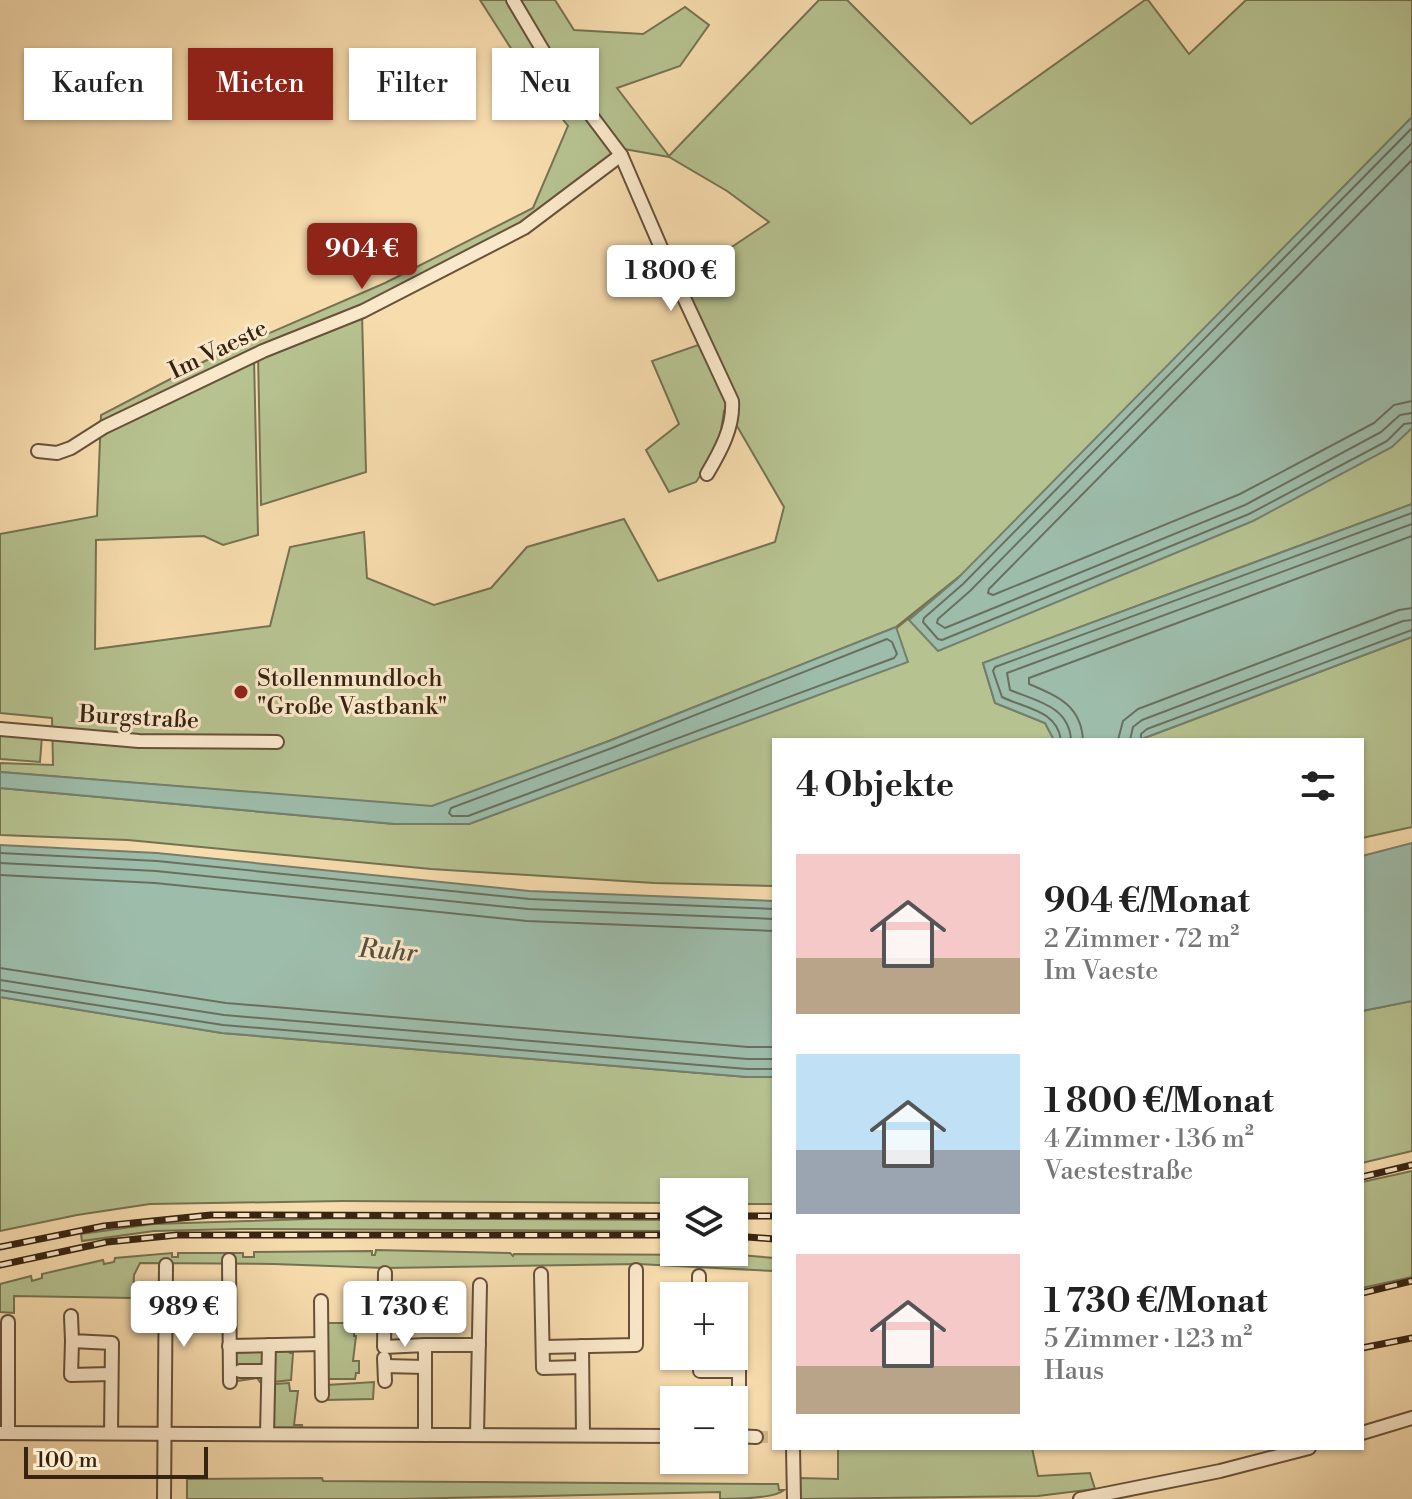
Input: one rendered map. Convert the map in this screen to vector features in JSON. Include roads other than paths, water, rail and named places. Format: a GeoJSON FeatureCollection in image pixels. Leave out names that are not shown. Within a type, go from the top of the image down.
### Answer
{"type":"FeatureCollection","features":[{"type":"Feature","properties":{"kind":"street"},"geometry":{"type":"LineString","coordinates":[[513,0],[545,54],[621,155],[732,401],[733,414],[720,453],[707,474]]}},
{"type":"Feature","properties":{"kind":"street","name":"Im Vaeste"},"geometry":{"type":"LineString","coordinates":[[38,451],[57,453],[71,448],[104,427],[263,351],[363,311],[524,228],[621,155]]}},
{"type":"Feature","properties":{"kind":"street","name":"Burgstraße"},"geometry":{"type":"LineString","coordinates":[[0,729],[139,741],[277,742]]}},
{"type":"Feature","properties":{"kind":"street"},"geometry":{"type":"LineString","coordinates":[[229,1260],[230,1382]]}},
{"type":"Feature","properties":{"kind":"street"},"geometry":{"type":"LineString","coordinates":[[164,1499],[166,1265]]}},
{"type":"Feature","properties":{"kind":"street"},"geometry":{"type":"LineString","coordinates":[[543,1347],[636,1345],[636,1270]]}},
{"type":"Feature","properties":{"kind":"street"},"geometry":{"type":"LineString","coordinates":[[385,1273],[385,1381]]}},
{"type":"Feature","properties":{"kind":"street"},"geometry":{"type":"LineString","coordinates":[[541,1274],[543,1368],[582,1367]]}},
{"type":"Feature","properties":{"kind":"street"},"geometry":{"type":"LineString","coordinates":[[699,1276],[699,1282]]}},
{"type":"Feature","properties":{"kind":"street"},"geometry":{"type":"LineString","coordinates":[[477,1435],[480,1285]]}},
{"type":"Feature","properties":{"kind":"street"},"geometry":{"type":"LineString","coordinates":[[321,1301],[322,1395]]}},
{"type":"Feature","properties":{"kind":"street"},"geometry":{"type":"LineString","coordinates":[[71,1316],[71,1375],[111,1374]]}},
{"type":"Feature","properties":{"kind":"street"},"geometry":{"type":"LineString","coordinates":[[8,1322],[4,1433],[660,1436]]}},
{"type":"Feature","properties":{"kind":"street"},"geometry":{"type":"LineString","coordinates":[[72,1341],[112,1343],[111,1433]]}},
{"type":"Feature","properties":{"kind":"street"},"geometry":{"type":"LineString","coordinates":[[229,1346],[321,1344]]}},
{"type":"Feature","properties":{"kind":"street"},"geometry":{"type":"LineString","coordinates":[[267,1434],[269,1345]]}},
{"type":"Feature","properties":{"kind":"street"},"geometry":{"type":"LineString","coordinates":[[425,1345],[425,1435]]}},
{"type":"Feature","properties":{"kind":"street"},"geometry":{"type":"LineString","coordinates":[[384,1347],[479,1345]]}},
{"type":"Feature","properties":{"kind":"street"},"geometry":{"type":"LineString","coordinates":[[582,1346],[583,1435]]}},
{"type":"Feature","properties":{"kind":"street"},"geometry":{"type":"LineString","coordinates":[[385,1366],[425,1367]]}},
{"type":"Feature","properties":{"kind":"street"},"geometry":{"type":"LineString","coordinates":[[700,1370],[739,1371],[739,1386]]}},
{"type":"Feature","properties":{"kind":"street"},"geometry":{"type":"LineString","coordinates":[[240,1371],[268,1371]]}},
{"type":"Feature","properties":{"kind":"street"},"geometry":{"type":"LineString","coordinates":[[1364,1432],[1412,1418]]}},
{"type":"Feature","properties":{"kind":"street"},"geometry":{"type":"LineString","coordinates":[[748,1437],[756,1437]]}},
{"type":"Feature","properties":{"kind":"street"},"geometry":{"type":"LineString","coordinates":[[793,1450],[794,1499]]}},
{"type":"Feature","properties":{"kind":"street"},"geometry":{"type":"LineString","coordinates":[[1080,1499],[1205,1475],[1301,1450]]}},
{"type":"Feature","properties":{"kind":"water"},"geometry":{"type":"Polygon","coordinates":[[[1412,117],[1412,428],[1392,447],[1253,521],[938,651],[909,620],[957,579],[1412,117]]]}},
{"type":"Feature","properties":{"kind":"water"},"geometry":{"type":"Polygon","coordinates":[[[1412,504],[1412,637],[1144,738],[1053,738],[1045,723],[995,703],[983,663],[1412,504]]]}},
{"type":"Feature","properties":{"kind":"water"},"geometry":{"type":"Polygon","coordinates":[[[896,627],[908,662],[469,824],[395,824],[0,788],[0,772],[432,806],[609,741],[896,627]]]}},
{"type":"Feature","properties":{"kind":"water"},"geometry":{"type":"Polygon","coordinates":[[[1412,843],[1412,1001],[1364,1011],[1364,855],[1412,843]]]}},
{"type":"Feature","properties":{"kind":"water","name":"Ruhr"},"geometry":{"type":"Polygon","coordinates":[[[0,845],[157,853],[529,891],[772,901],[772,1077],[222,1033],[0,997],[0,845]]]}},
{"type":"Feature","properties":{"kind":"tunnel"},"geometry":{"type":"LineString","coordinates":[[756,1437],[772,1437]]}},
{"type":"Feature","properties":{"kind":"railway"},"geometry":{"type":"LineString","coordinates":[[1364,1177],[1412,1165]]}},
{"type":"Feature","properties":{"kind":"railway"},"geometry":{"type":"LineString","coordinates":[[0,1247],[104,1226],[211,1215],[660,1216]]}},
{"type":"Feature","properties":{"kind":"railway"},"geometry":{"type":"LineString","coordinates":[[748,1216],[772,1216]]}},
{"type":"Feature","properties":{"kind":"railway"},"geometry":{"type":"LineString","coordinates":[[0,1265],[107,1242],[177,1235],[660,1235]]}},
{"type":"Feature","properties":{"kind":"railway"},"geometry":{"type":"LineString","coordinates":[[748,1237],[772,1239]]}},
{"type":"Feature","properties":{"kind":"railway"},"geometry":{"type":"LineString","coordinates":[[1364,1293],[1412,1281]]}},
{"type":"Feature","properties":{"kind":"railway"},"geometry":{"type":"LineString","coordinates":[[1364,1348],[1412,1338]]}},
{"type":"Feature","properties":{"kind":"place","name":"Stollenmundloch \"Große Vastbank\""},"geometry":{"type":"Point","coordinates":[241,692]}}]}
